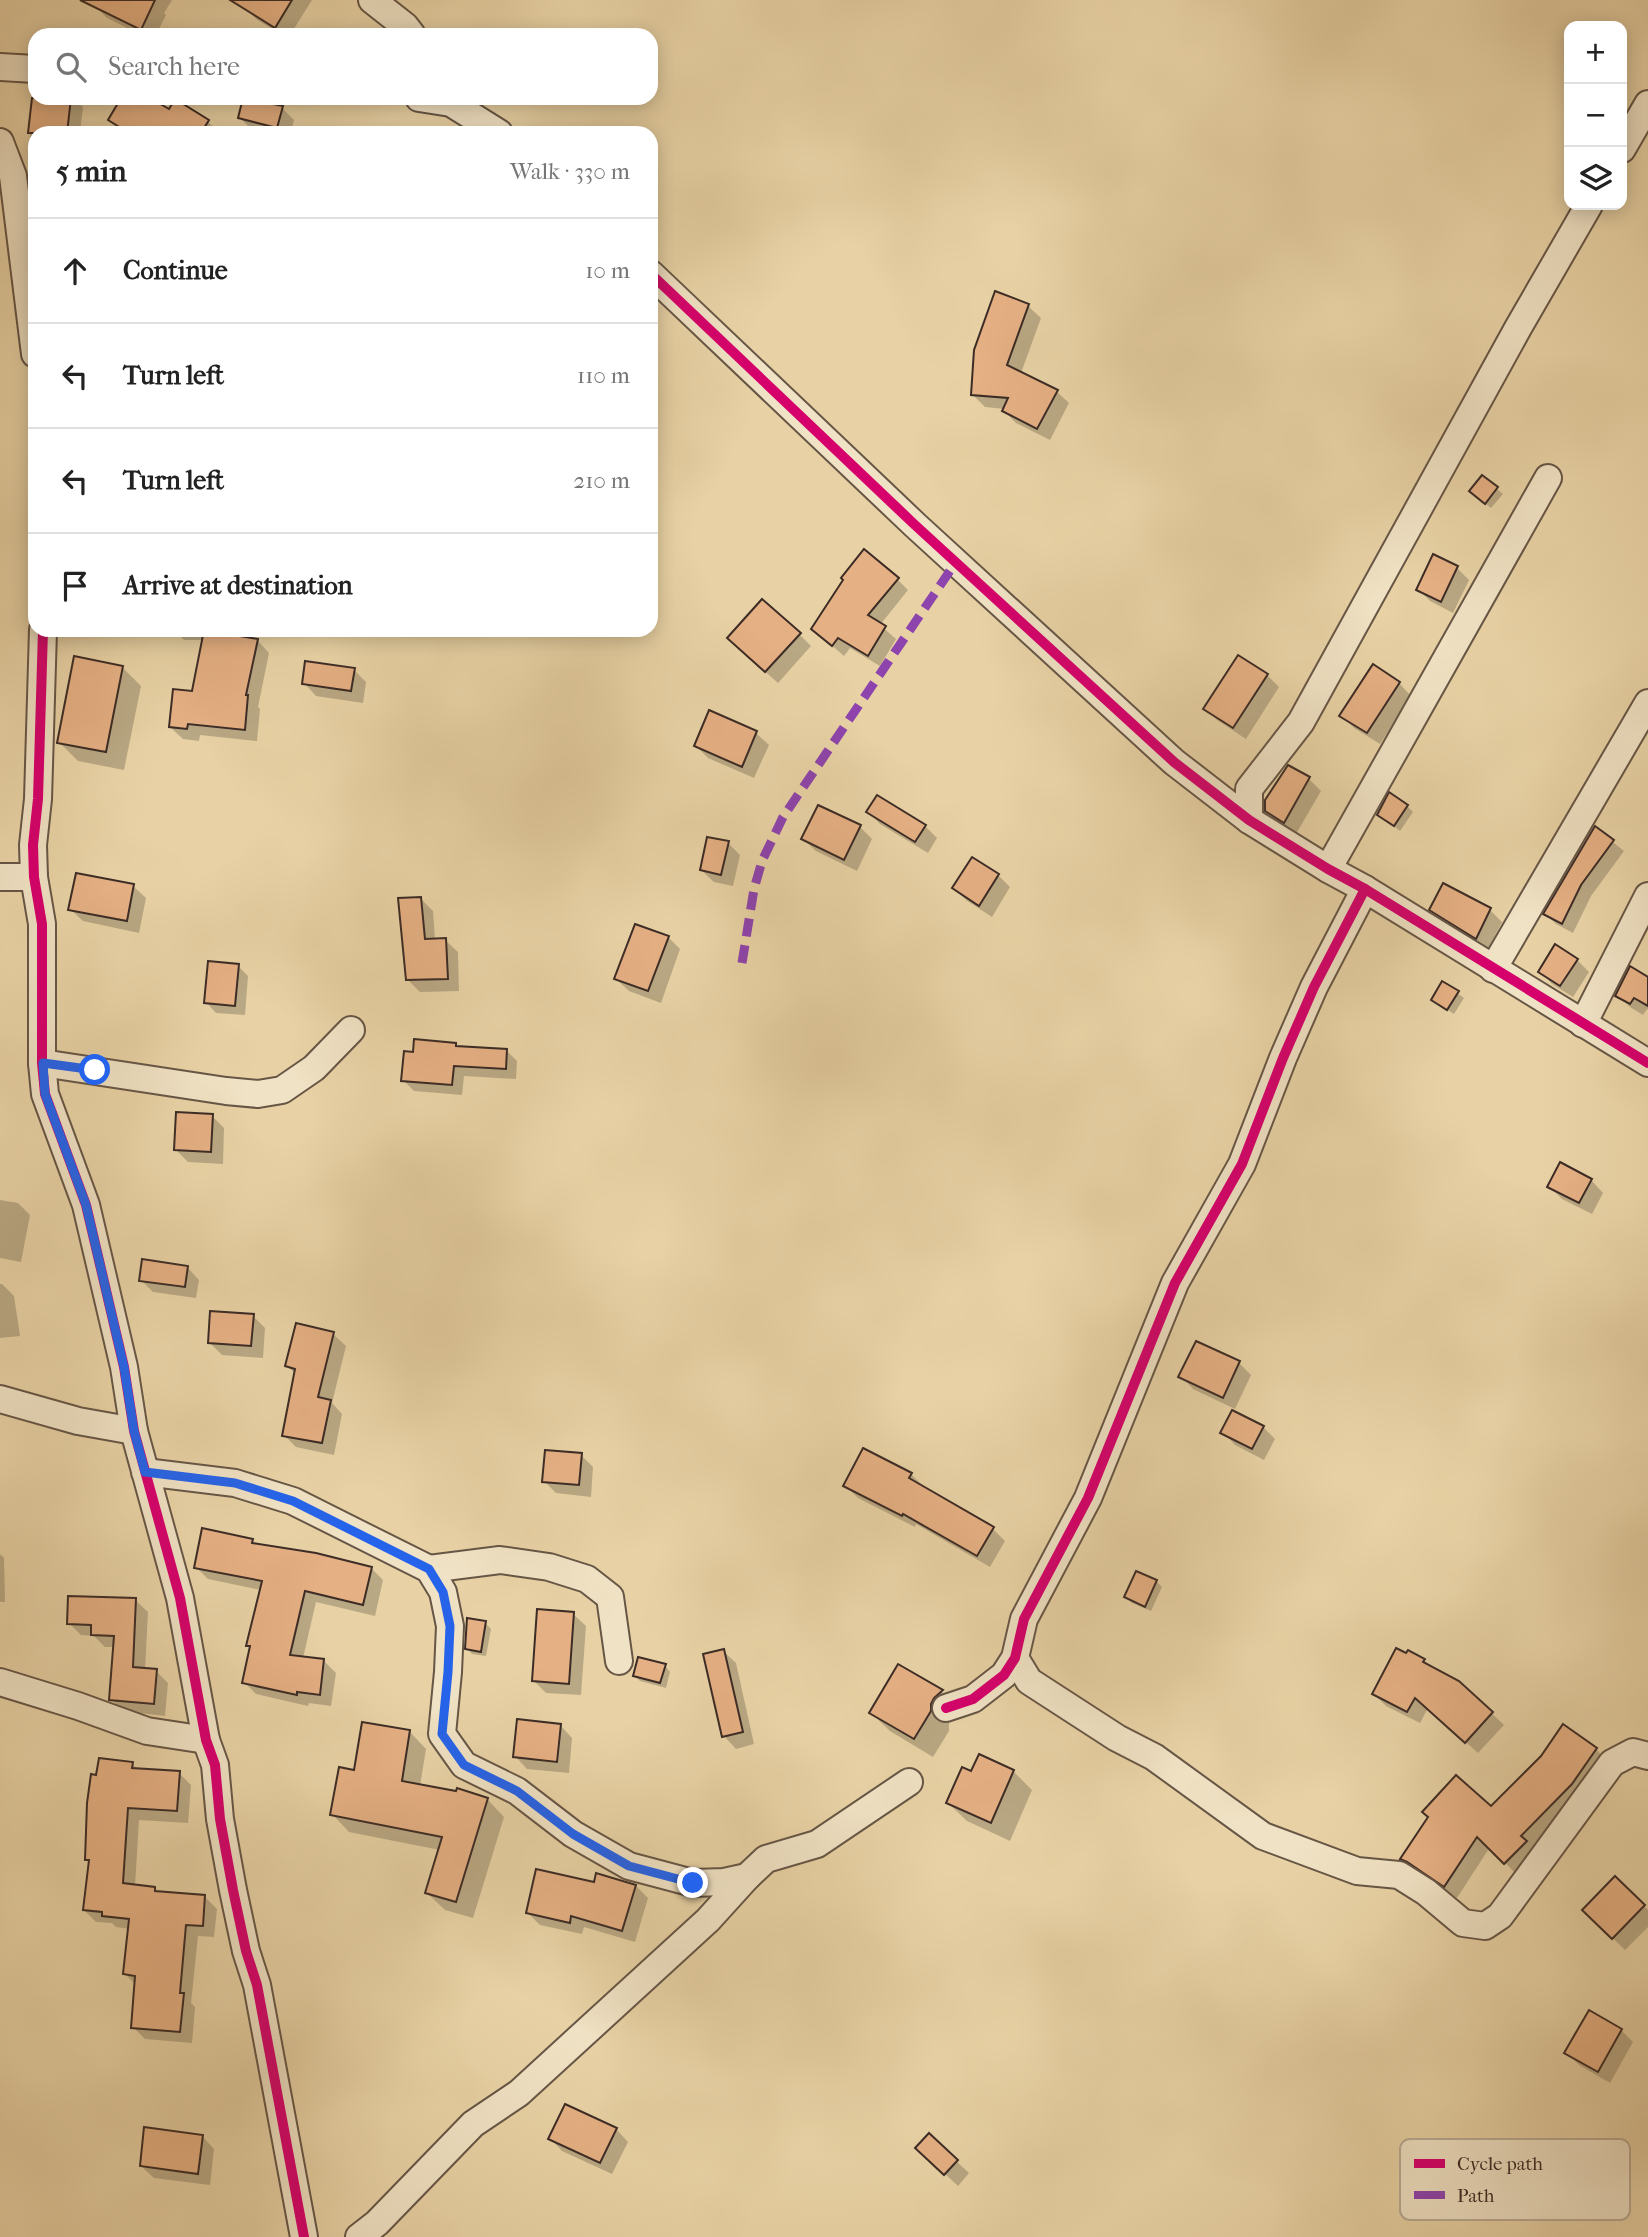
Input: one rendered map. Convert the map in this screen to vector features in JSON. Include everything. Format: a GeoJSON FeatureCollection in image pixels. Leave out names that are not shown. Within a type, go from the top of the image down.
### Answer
{"type":"FeatureCollection","features":[{"type":"Feature","properties":{"kind":"street"},"geometry":{"type":"LineString","coordinates":[[372,0],[407,28]]}},
{"type":"Feature","properties":{"kind":"street"},"geometry":{"type":"LineString","coordinates":[[0,67],[28,69]]}},
{"type":"Feature","properties":{"kind":"street"},"geometry":{"type":"LineString","coordinates":[[1623,147],[1648,104]]}},
{"type":"Feature","properties":{"kind":"street"},"geometry":{"type":"LineString","coordinates":[[456,105],[488,126]]}},
{"type":"Feature","properties":{"kind":"street"},"geometry":{"type":"LineString","coordinates":[[0,142],[13,176],[28,297]]}},
{"type":"Feature","properties":{"kind":"street"},"geometry":{"type":"LineString","coordinates":[[1249,820],[1249,789],[1301,722],[1511,340],[1586,210]]}},
{"type":"Feature","properties":{"kind":"street"},"geometry":{"type":"LineString","coordinates":[[658,281],[965,571],[1174,762],[1213,793],[1249,820],[1648,1063]]}},
{"type":"Feature","properties":{"kind":"street"},"geometry":{"type":"LineString","coordinates":[[1328,869],[1548,478]]}},
{"type":"Feature","properties":{"kind":"street"},"geometry":{"type":"LineString","coordinates":[[43,637],[38,786],[33,845],[34,877],[42,924],[45,1094],[86,1205],[124,1367],[134,1431],[180,1598],[206,1740],[215,1766],[220,1819],[233,1890],[246,1951],[257,1985],[304,2237]]}},
{"type":"Feature","properties":{"kind":"street"},"geometry":{"type":"LineString","coordinates":[[1493,969],[1648,703]]}},
{"type":"Feature","properties":{"kind":"street"},"geometry":{"type":"LineString","coordinates":[[1213,793],[1249,789]]}},
{"type":"Feature","properties":{"kind":"street"},"geometry":{"type":"LineString","coordinates":[[0,877],[34,877]]}},
{"type":"Feature","properties":{"kind":"street"},"geometry":{"type":"LineString","coordinates":[[946,1708],[973,1699],[1004,1675],[1016,1658],[1024,1619],[1088,1498],[1175,1283],[1242,1164],[1314,987],[1364,889]]}},
{"type":"Feature","properties":{"kind":"street"},"geometry":{"type":"LineString","coordinates":[[1583,1024],[1648,896]]}},
{"type":"Feature","properties":{"kind":"street"},"geometry":{"type":"LineString","coordinates":[[43,1063],[258,1094],[282,1090],[314,1068],[351,1030]]}},
{"type":"Feature","properties":{"kind":"street"},"geometry":{"type":"LineString","coordinates":[[0,1399],[78,1421],[134,1431]]}},
{"type":"Feature","properties":{"kind":"street"},"geometry":{"type":"LineString","coordinates":[[145,1472],[235,1483],[293,1501],[429,1569],[443,1592],[450,1626],[442,1734],[464,1765],[517,1791],[573,1834],[629,1866],[693,1883],[724,1882],[747,1877]]}},
{"type":"Feature","properties":{"kind":"street"},"geometry":{"type":"LineString","coordinates":[[429,1569],[500,1560],[549,1567],[587,1579],[610,1597],[619,1661]]}},
{"type":"Feature","properties":{"kind":"street"},"geometry":{"type":"LineString","coordinates":[[1016,1658],[1029,1681],[1117,1738],[1154,1757],[1263,1836],[1357,1871],[1399,1875],[1426,1892],[1463,1923],[1485,1926],[1500,1916],[1612,1763],[1633,1752],[1648,1756]]}},
{"type":"Feature","properties":{"kind":"street"},"geometry":{"type":"LineString","coordinates":[[0,1682],[147,1731],[206,1740]]}},
{"type":"Feature","properties":{"kind":"street"},"geometry":{"type":"LineString","coordinates":[[359,2237],[377,2223],[473,2124],[519,2093],[708,1920],[765,1859],[817,1844],[909,1782]]}},
{"type":"Feature","properties":{"kind":"building"},"geometry":{"type":"Polygon","coordinates":[[[80,0],[155,0],[142,28],[80,0]]]}},
{"type":"Feature","properties":{"kind":"building"},"geometry":{"type":"Polygon","coordinates":[[[230,0],[292,0],[275,28],[230,0]]]}},
{"type":"Feature","properties":{"kind":"building"},"geometry":{"type":"Polygon","coordinates":[[[31,105],[70,105],[68,126],[29,126],[31,105]]]}},
{"type":"Feature","properties":{"kind":"building"},"geometry":{"type":"Polygon","coordinates":[[[117,105],[162,105],[169,109],[171,105],[185,105],[209,120],[205,126],[118,126],[108,120],[117,105]]]}},
{"type":"Feature","properties":{"kind":"building"},"geometry":{"type":"Polygon","coordinates":[[[241,105],[283,106],[278,126],[238,118],[241,105]]]}},
{"type":"Feature","properties":{"kind":"building"},"geometry":{"type":"Polygon","coordinates":[[[995,291],[1029,304],[1007,365],[1058,390],[1037,429],[1002,411],[1008,398],[971,395],[974,350],[995,291]]]}},
{"type":"Feature","properties":{"kind":"building"},"geometry":{"type":"Polygon","coordinates":[[[1482,475],[1498,487],[1485,504],[1469,491],[1482,475]]]}},
{"type":"Feature","properties":{"kind":"building"},"geometry":{"type":"Polygon","coordinates":[[[864,549],[899,578],[868,615],[886,626],[868,656],[838,638],[832,646],[811,629],[843,580],[841,578],[864,549]]]}},
{"type":"Feature","properties":{"kind":"building"},"geometry":{"type":"Polygon","coordinates":[[[1433,554],[1458,566],[1441,602],[1416,590],[1433,554]]]}},
{"type":"Feature","properties":{"kind":"building"},"geometry":{"type":"Polygon","coordinates":[[[762,599],[801,633],[765,672],[727,638],[762,599]]]}},
{"type":"Feature","properties":{"kind":"building"},"geometry":{"type":"Polygon","coordinates":[[[203,637],[258,639],[246,695],[245,730],[188,724],[187,729],[169,727],[173,689],[192,691],[203,637]]]}},
{"type":"Feature","properties":{"kind":"building"},"geometry":{"type":"Polygon","coordinates":[[[1238,655],[1268,674],[1233,728],[1203,709],[1238,655]]]}},
{"type":"Feature","properties":{"kind":"building"},"geometry":{"type":"Polygon","coordinates":[[[74,656],[123,666],[106,752],[57,743],[74,656]]]}},
{"type":"Feature","properties":{"kind":"building"},"geometry":{"type":"Polygon","coordinates":[[[305,661],[355,668],[351,691],[302,684],[305,661]]]}},
{"type":"Feature","properties":{"kind":"building"},"geometry":{"type":"Polygon","coordinates":[[[1373,664],[1400,682],[1367,733],[1339,716],[1373,664]]]}},
{"type":"Feature","properties":{"kind":"building"},"geometry":{"type":"Polygon","coordinates":[[[709,710],[757,731],[742,767],[694,746],[709,710]]]}},
{"type":"Feature","properties":{"kind":"building"},"geometry":{"type":"Polygon","coordinates":[[[1288,765],[1310,777],[1284,823],[1265,811],[1265,800],[1288,765]]]}},
{"type":"Feature","properties":{"kind":"building"},"geometry":{"type":"Polygon","coordinates":[[[1389,792],[1408,805],[1394,826],[1377,815],[1389,792]]]}},
{"type":"Feature","properties":{"kind":"building"},"geometry":{"type":"Polygon","coordinates":[[[877,795],[926,825],[915,842],[866,812],[877,795]]]}},
{"type":"Feature","properties":{"kind":"building"},"geometry":{"type":"Polygon","coordinates":[[[818,805],[861,825],[844,860],[801,839],[818,805]]]}},
{"type":"Feature","properties":{"kind":"building"},"geometry":{"type":"Polygon","coordinates":[[[1595,826],[1614,840],[1581,885],[1562,924],[1543,914],[1595,826]]]}},
{"type":"Feature","properties":{"kind":"building"},"geometry":{"type":"Polygon","coordinates":[[[707,837],[729,841],[721,875],[700,870],[707,837]]]}},
{"type":"Feature","properties":{"kind":"building"},"geometry":{"type":"Polygon","coordinates":[[[972,857],[999,874],[979,906],[952,888],[972,857]]]}},
{"type":"Feature","properties":{"kind":"building"},"geometry":{"type":"Polygon","coordinates":[[[76,873],[134,884],[127,921],[68,910],[76,873]]]}},
{"type":"Feature","properties":{"kind":"building"},"geometry":{"type":"Polygon","coordinates":[[[1443,883],[1491,908],[1476,939],[1429,910],[1443,883]]]}},
{"type":"Feature","properties":{"kind":"building"},"geometry":{"type":"Polygon","coordinates":[[[421,897],[425,939],[446,938],[448,979],[406,980],[398,898],[421,897]]]}},
{"type":"Feature","properties":{"kind":"building"},"geometry":{"type":"Polygon","coordinates":[[[635,924],[669,936],[648,991],[614,979],[635,924]]]}},
{"type":"Feature","properties":{"kind":"building"},"geometry":{"type":"Polygon","coordinates":[[[1555,944],[1578,959],[1560,986],[1538,972],[1555,944]]]}},
{"type":"Feature","properties":{"kind":"building"},"geometry":{"type":"Polygon","coordinates":[[[208,961],[239,964],[235,1006],[204,1003],[208,961]]]}},
{"type":"Feature","properties":{"kind":"building"},"geometry":{"type":"Polygon","coordinates":[[[1630,966],[1648,977],[1648,1006],[1634,998],[1630,1004],[1615,996],[1630,966]]]}},
{"type":"Feature","properties":{"kind":"building"},"geometry":{"type":"Polygon","coordinates":[[[1442,981],[1459,991],[1447,1010],[1431,1000],[1442,981]]]}},
{"type":"Feature","properties":{"kind":"building"},"geometry":{"type":"Polygon","coordinates":[[[414,1039],[456,1043],[456,1046],[507,1049],[506,1069],[454,1066],[452,1085],[401,1081],[404,1051],[413,1052],[414,1039]]]}},
{"type":"Feature","properties":{"kind":"building"},"geometry":{"type":"Polygon","coordinates":[[[176,1112],[213,1114],[211,1152],[174,1150],[176,1112]]]}},
{"type":"Feature","properties":{"kind":"building"},"geometry":{"type":"Polygon","coordinates":[[[1560,1162],[1592,1179],[1579,1203],[1547,1187],[1560,1162]]]}},
{"type":"Feature","properties":{"kind":"building"},"geometry":{"type":"Polygon","coordinates":[[[142,1259],[188,1266],[185,1287],[139,1281],[142,1259]]]}},
{"type":"Feature","properties":{"kind":"building"},"geometry":{"type":"Polygon","coordinates":[[[210,1311],[254,1314],[251,1346],[208,1343],[210,1311]]]}},
{"type":"Feature","properties":{"kind":"building"},"geometry":{"type":"Polygon","coordinates":[[[296,1323],[334,1332],[318,1397],[331,1400],[322,1443],[282,1436],[295,1369],[285,1366],[296,1323]]]}},
{"type":"Feature","properties":{"kind":"building"},"geometry":{"type":"Polygon","coordinates":[[[1196,1341],[1240,1361],[1223,1398],[1178,1377],[1196,1341]]]}},
{"type":"Feature","properties":{"kind":"building"},"geometry":{"type":"Polygon","coordinates":[[[1232,1410],[1264,1426],[1252,1449],[1220,1433],[1232,1410]]]}},
{"type":"Feature","properties":{"kind":"building"},"geometry":{"type":"Polygon","coordinates":[[[863,1448],[912,1473],[909,1478],[994,1527],[977,1556],[903,1514],[902,1516],[843,1486],[863,1448]]]}},
{"type":"Feature","properties":{"kind":"building"},"geometry":{"type":"Polygon","coordinates":[[[545,1450],[582,1453],[579,1485],[542,1482],[545,1450]]]}},
{"type":"Feature","properties":{"kind":"building"},"geometry":{"type":"Polygon","coordinates":[[[202,1528],[253,1539],[252,1543],[316,1553],[372,1567],[363,1605],[305,1591],[290,1655],[324,1659],[320,1695],[297,1692],[297,1695],[242,1683],[250,1646],[246,1646],[262,1581],[194,1568],[202,1528]]]}},
{"type":"Feature","properties":{"kind":"building"},"geometry":{"type":"Polygon","coordinates":[[[1136,1571],[1157,1580],[1145,1607],[1124,1597],[1136,1571]]]}},
{"type":"Feature","properties":{"kind":"building"},"geometry":{"type":"Polygon","coordinates":[[[68,1596],[136,1598],[133,1667],[157,1669],[154,1704],[109,1700],[114,1636],[91,1635],[91,1625],[67,1624],[68,1596]]]}},
{"type":"Feature","properties":{"kind":"building"},"geometry":{"type":"Polygon","coordinates":[[[537,1609],[574,1612],[569,1684],[532,1681],[537,1609]]]}},
{"type":"Feature","properties":{"kind":"building"},"geometry":{"type":"Polygon","coordinates":[[[467,1618],[486,1621],[481,1652],[465,1649],[467,1618]]]}},
{"type":"Feature","properties":{"kind":"building"},"geometry":{"type":"Polygon","coordinates":[[[1396,1648],[1406,1653],[1408,1650],[1425,1659],[1423,1662],[1459,1681],[1493,1712],[1465,1743],[1415,1698],[1407,1712],[1372,1694],[1396,1648]]]}},
{"type":"Feature","properties":{"kind":"building"},"geometry":{"type":"Polygon","coordinates":[[[724,1649],[743,1732],[722,1737],[703,1654],[724,1649]]]}},
{"type":"Feature","properties":{"kind":"building"},"geometry":{"type":"Polygon","coordinates":[[[638,1657],[666,1664],[660,1683],[633,1676],[638,1657]]]}},
{"type":"Feature","properties":{"kind":"building"},"geometry":{"type":"Polygon","coordinates":[[[898,1664],[943,1690],[934,1698],[931,1711],[914,1739],[869,1713],[898,1664]]]}},
{"type":"Feature","properties":{"kind":"building"},"geometry":{"type":"Polygon","coordinates":[[[517,1719],[561,1724],[557,1762],[513,1757],[517,1719]]]}},
{"type":"Feature","properties":{"kind":"building"},"geometry":{"type":"Polygon","coordinates":[[[362,1722],[410,1730],[402,1781],[456,1791],[457,1788],[488,1798],[456,1902],[425,1893],[442,1837],[330,1815],[339,1767],[354,1770],[362,1722]]]}},
{"type":"Feature","properties":{"kind":"building"},"geometry":{"type":"Polygon","coordinates":[[[1563,1724],[1597,1748],[1572,1784],[1521,1836],[1527,1841],[1504,1864],[1477,1837],[1444,1887],[1400,1859],[1428,1817],[1422,1812],[1456,1775],[1491,1806],[1541,1756],[1563,1724]]]}},
{"type":"Feature","properties":{"kind":"building"},"geometry":{"type":"Polygon","coordinates":[[[979,1754],[1014,1770],[991,1823],[946,1803],[962,1767],[971,1771],[979,1754]]]}},
{"type":"Feature","properties":{"kind":"building"},"geometry":{"type":"Polygon","coordinates":[[[99,1758],[133,1762],[132,1768],[180,1771],[177,1811],[128,1808],[123,1883],[155,1887],[155,1891],[205,1895],[203,1926],[186,1925],[180,1993],[184,1993],[180,2032],[131,2028],[135,1976],[123,1974],[129,1919],[102,1916],[102,1912],[83,1910],[89,1860],[85,1860],[87,1803],[91,1774],[96,1775],[99,1758]]]}},
{"type":"Feature","properties":{"kind":"building"},"geometry":{"type":"Polygon","coordinates":[[[536,1869],[594,1882],[596,1873],[636,1885],[622,1931],[571,1916],[570,1923],[526,1913],[536,1869]]]}},
{"type":"Feature","properties":{"kind":"building"},"geometry":{"type":"Polygon","coordinates":[[[1615,1876],[1645,1905],[1612,1939],[1582,1910],[1615,1876]]]}},
{"type":"Feature","properties":{"kind":"building"},"geometry":{"type":"Polygon","coordinates":[[[1589,2010],[1622,2029],[1598,2072],[1564,2053],[1589,2010]]]}},
{"type":"Feature","properties":{"kind":"building"},"geometry":{"type":"Polygon","coordinates":[[[565,2104],[617,2128],[600,2163],[548,2139],[565,2104]]]}},
{"type":"Feature","properties":{"kind":"building"},"geometry":{"type":"Polygon","coordinates":[[[144,2127],[203,2135],[198,2174],[140,2166],[144,2127]]]}},
{"type":"Feature","properties":{"kind":"building"},"geometry":{"type":"Polygon","coordinates":[[[929,2133],[958,2160],[944,2175],[915,2148],[929,2133]]]}},
{"type":"Feature","properties":{"kind":"marked path"},"geometry":{"type":"LineString","coordinates":[[742,963],[754,889],[762,861],[783,817],[956,562]]}},
{"type":"Feature","properties":{"kind":"cycle path"},"geometry":{"type":"LineString","coordinates":[[658,281],[915,525],[1174,762],[1249,820],[1648,1063]]}},
{"type":"Feature","properties":{"kind":"cycle path"},"geometry":{"type":"LineString","coordinates":[[43,637],[38,799],[33,845],[34,877],[42,924],[42,1063],[45,1094],[86,1205],[124,1367],[134,1431],[180,1598],[206,1740],[215,1765],[220,1819],[233,1890],[246,1951],[257,1985],[304,2237]]}},
{"type":"Feature","properties":{"kind":"cycle path"},"geometry":{"type":"LineString","coordinates":[[946,1708],[973,1699],[1004,1675],[1015,1658],[1024,1619],[1088,1498],[1175,1283],[1242,1164],[1314,987],[1365,889]]}},
{"type":"Feature","properties":{"kind":"route"},"geometry":{"type":"LineString","coordinates":[[95,1070],[43,1063],[45,1094],[86,1205],[124,1367],[134,1431],[145,1472],[235,1483],[293,1501],[429,1569],[443,1592],[450,1626],[442,1734],[464,1765],[517,1791],[573,1834],[629,1866],[693,1883]]}}]}
